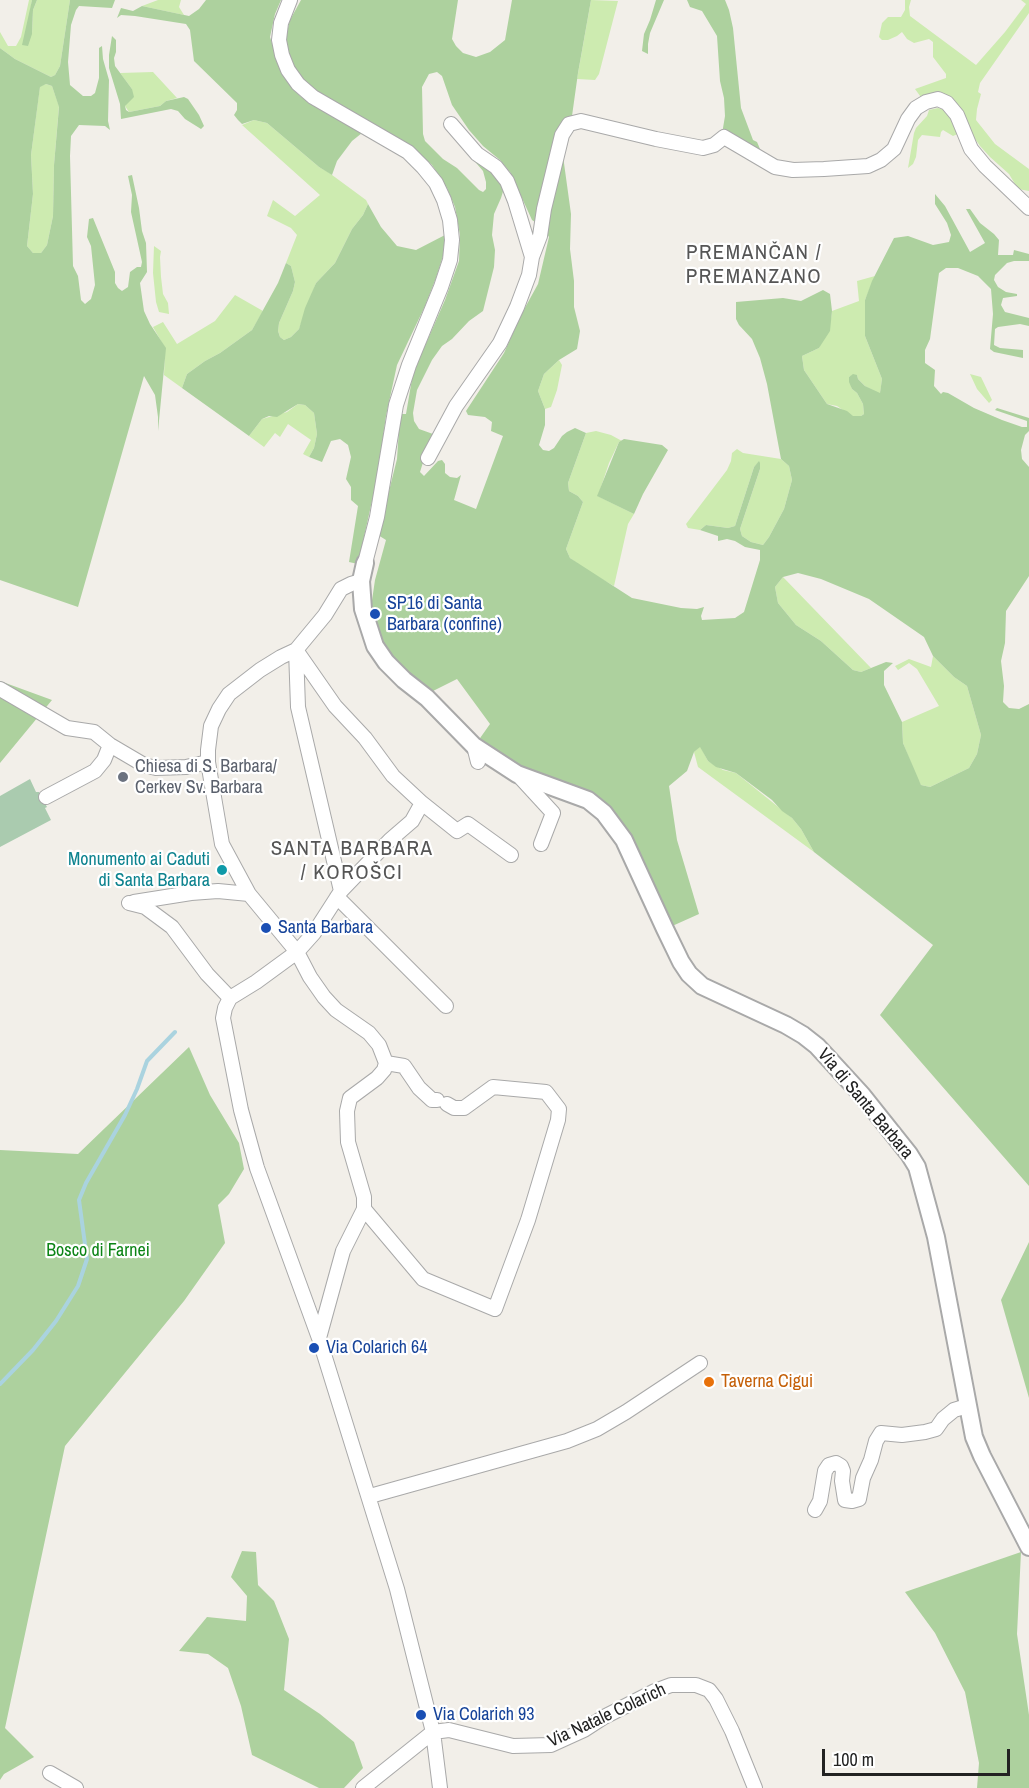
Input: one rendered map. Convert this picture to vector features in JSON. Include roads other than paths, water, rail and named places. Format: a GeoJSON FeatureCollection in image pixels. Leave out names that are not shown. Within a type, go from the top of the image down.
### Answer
{"type":"FeatureCollection","features":[{"type":"Feature","properties":{"kind":"street"},"geometry":{"type":"LineString","coordinates":[[290,0],[281,23],[279,40],[288,70],[298,84],[313,97],[408,152],[436,183],[450,220],[452,240],[450,260],[396,405],[377,517],[365,563]]}},
{"type":"Feature","properties":{"kind":"street"},"geometry":{"type":"LineString","coordinates":[[428,458],[456,406],[500,343],[517,307],[540,236],[544,208],[562,135],[569,124],[581,121],[703,148],[714,145],[724,138],[775,167],[793,170],[824,169],[868,166],[881,160],[894,149],[908,119],[916,108],[938,99],[947,103],[957,115],[971,149],[985,166],[1029,208]]}},
{"type":"Feature","properties":{"kind":"street"},"geometry":{"type":"LineString","coordinates":[[451,124],[477,154],[496,167],[507,182],[532,257]]}},
{"type":"Feature","properties":{"kind":"street","name":"Via di Santa Barbara"},"geometry":{"type":"LineString","coordinates":[[365,563],[361,581],[363,609],[375,646],[386,662],[427,698],[476,754],[518,774],[588,800],[604,813],[624,840],[664,929],[689,974],[702,986],[786,1025],[817,1046],[862,1095],[909,1154],[917,1167],[936,1237],[967,1406],[975,1437],[982,1456],[1029,1547]]}},
{"type":"Feature","properties":{"kind":"street"},"geometry":{"type":"LineString","coordinates":[[319,1338],[343,1251],[364,1209],[364,1197],[348,1142],[347,1111],[350,1098],[377,1078],[384,1070],[386,1063],[379,1045],[369,1033],[336,1010],[324,997],[297,952],[249,894],[222,844],[208,750],[211,726],[229,694],[260,670],[296,650],[325,615],[341,589],[361,581]]}},
{"type":"Feature","properties":{"kind":"street"},"geometry":{"type":"LineString","coordinates":[[296,650],[335,706],[365,738],[393,776],[457,831],[468,824],[511,855]]}},
{"type":"Feature","properties":{"kind":"street"},"geometry":{"type":"LineString","coordinates":[[296,650],[298,707],[339,894],[446,1006]]}},
{"type":"Feature","properties":{"kind":"street"},"geometry":{"type":"LineString","coordinates":[[0,689],[56,723],[68,728],[94,732],[110,745],[144,765],[156,768],[186,767],[208,762]]}},
{"type":"Feature","properties":{"kind":"street"},"geometry":{"type":"LineString","coordinates":[[46,797],[95,771],[104,760],[110,745]]}},
{"type":"Feature","properties":{"kind":"street"},"geometry":{"type":"LineString","coordinates":[[518,774],[554,813],[541,844]]}},
{"type":"Feature","properties":{"kind":"street"},"geometry":{"type":"LineString","coordinates":[[422,802],[412,821],[390,840],[339,894],[314,933],[297,952],[230,998],[223,1018],[241,1110],[257,1168],[319,1338],[370,1496],[397,1589],[433,1732],[440,1788]]}},
{"type":"Feature","properties":{"kind":"street"},"geometry":{"type":"LineString","coordinates":[[230,998],[207,974],[172,927],[145,907],[129,903],[218,891],[249,894]]}},
{"type":"Feature","properties":{"kind":"street"},"geometry":{"type":"LineString","coordinates":[[364,1209],[423,1279],[495,1309],[528,1220],[558,1120],[559,1109],[546,1092],[493,1087],[464,1108],[454,1108],[432,1100],[404,1066],[386,1063]]}},
{"type":"Feature","properties":{"kind":"street"},"geometry":{"type":"LineString","coordinates":[[370,1496],[577,1437],[597,1429],[626,1412],[700,1364]]}},
{"type":"Feature","properties":{"kind":"street"},"geometry":{"type":"LineString","coordinates":[[814,1510],[820,1502],[825,1471],[829,1465],[836,1463],[841,1466],[845,1500],[859,1499],[863,1478],[881,1433],[902,1435],[936,1429],[954,1410],[967,1406]]}},
{"type":"Feature","properties":{"kind":"street","name":"Via Natale Colarich"},"geometry":{"type":"LineString","coordinates":[[433,1732],[449,1730],[513,1746],[551,1745],[584,1730],[655,1691],[671,1685],[696,1685],[709,1690],[721,1707],[755,1788]]}},
{"type":"Feature","properties":{"kind":"street"},"geometry":{"type":"LineString","coordinates":[[363,1788],[433,1732]]}},
{"type":"Feature","properties":{"kind":"street"},"geometry":{"type":"LineString","coordinates":[[50,1773],[76,1788]]}},
{"type":"Feature","properties":{"kind":"waterway"},"geometry":{"type":"LineString","coordinates":[[0,1384],[33,1350],[56,1321],[78,1286],[87,1259],[79,1200],[86,1183],[125,1115],[147,1061],[175,1032]]}},
{"type":"Feature","properties":{"kind":"place","name":"SP16 di Santa Barbara (confine)"},"geometry":{"type":"Point","coordinates":[375,614]}},
{"type":"Feature","properties":{"kind":"place","name":"Chiesa di S. Barbara/ Cerkev Sv. Barbara"},"geometry":{"type":"Point","coordinates":[123,777]}},
{"type":"Feature","properties":{"kind":"place","name":"Monumento ai Caduti di Santa Barbara"},"geometry":{"type":"Point","coordinates":[222,870]}},
{"type":"Feature","properties":{"kind":"place","name":"Santa Barbara"},"geometry":{"type":"Point","coordinates":[266,928]}},
{"type":"Feature","properties":{"kind":"place","name":"Via Colarich 64"},"geometry":{"type":"Point","coordinates":[314,1348]}},
{"type":"Feature","properties":{"kind":"place","name":"Taverna Cigui"},"geometry":{"type":"Point","coordinates":[709,1382]}},
{"type":"Feature","properties":{"kind":"place","name":"Via Colarich 93"},"geometry":{"type":"Point","coordinates":[421,1715]}},
{"type":"Feature","properties":{"kind":"district","name":"PREMANČAN / PREMANZANO"},"geometry":{"type":"Point","coordinates":[754,265]}},
{"type":"Feature","properties":{"kind":"district","name":"SANTA BARBARA / KOROŠCI"},"geometry":{"type":"Point","coordinates":[352,861]}},
{"type":"Feature","properties":{"kind":"park label","name":"Bosco di Farnei"},"geometry":{"type":"Point","coordinates":[98,1251]}}]}
